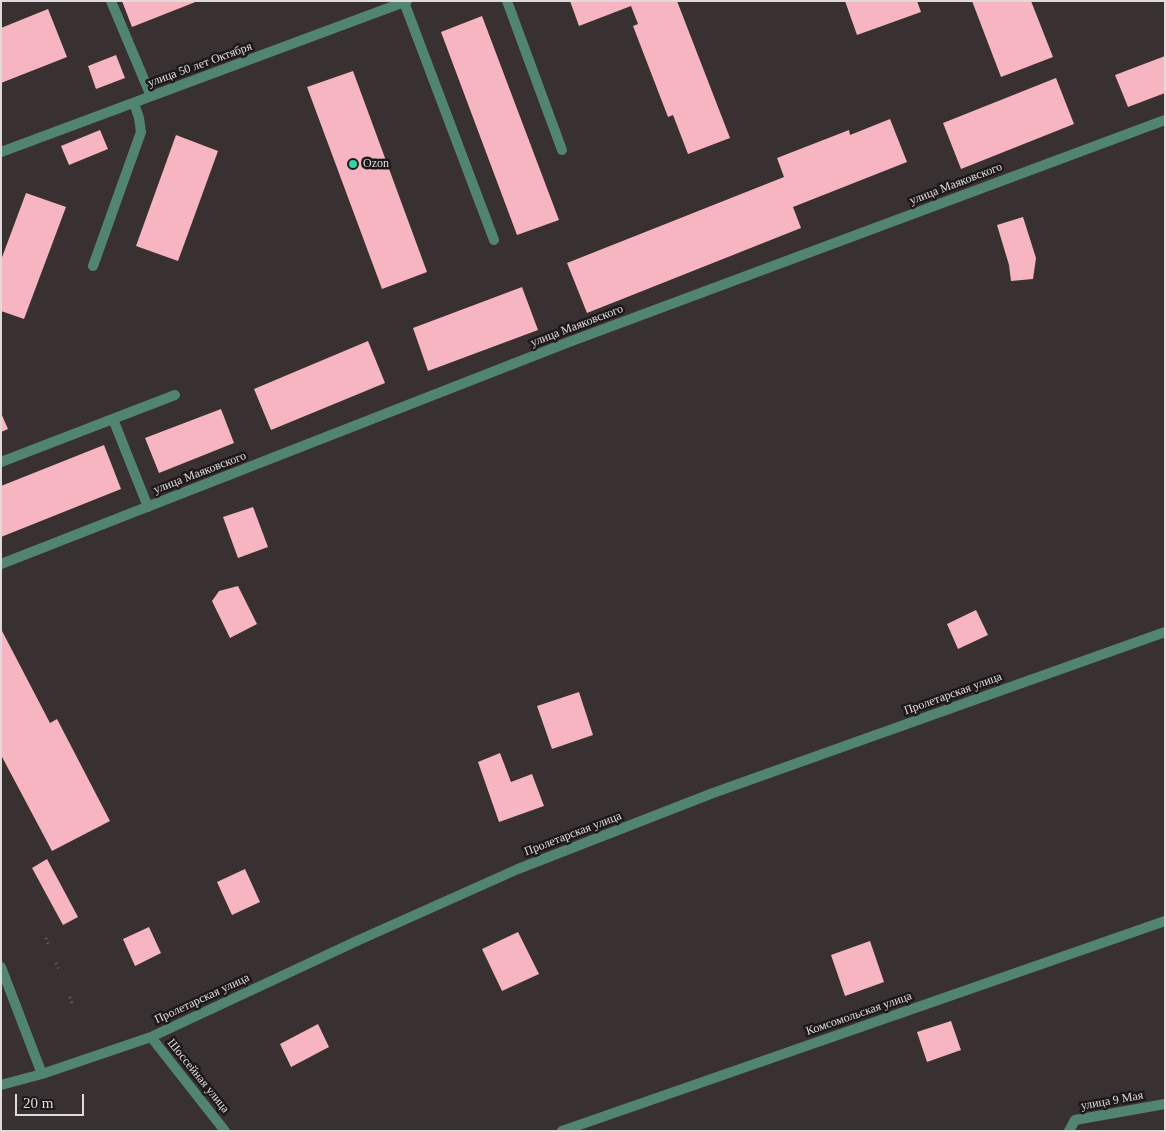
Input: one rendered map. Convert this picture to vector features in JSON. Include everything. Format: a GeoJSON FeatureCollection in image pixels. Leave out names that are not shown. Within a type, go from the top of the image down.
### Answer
{"type":"FeatureCollection","features":[{"type":"Feature","properties":{"kind":"street"},"geometry":{"type":"LineString","coordinates":[[112,1],[151,96]]}},
{"type":"Feature","properties":{"kind":"street"},"geometry":{"type":"LineString","coordinates":[[507,1],[562,150]]}},
{"type":"Feature","properties":{"kind":"street"},"geometry":{"type":"LineString","coordinates":[[405,2],[494,240]]}},
{"type":"Feature","properties":{"kind":"street","name":"улица 50 лет Октября"},"geometry":{"type":"LineString","coordinates":[[1,152],[405,2]]}},
{"type":"Feature","properties":{"kind":"street"},"geometry":{"type":"LineString","coordinates":[[94,266],[141,132],[134,103]]}},
{"type":"Feature","properties":{"kind":"street","name":"улица Маяковского"},"geometry":{"type":"LineString","coordinates":[[1,564],[569,342],[1165,120]]}},
{"type":"Feature","properties":{"kind":"street"},"geometry":{"type":"LineString","coordinates":[[1,462],[174,395]]}},
{"type":"Feature","properties":{"kind":"street"},"geometry":{"type":"LineString","coordinates":[[114,419],[148,507]]}},
{"type":"Feature","properties":{"kind":"street","name":"Пролетарская улица"},"geometry":{"type":"LineString","coordinates":[[1,1085],[42,1074],[151,1037],[359,940],[518,869],[713,793],[1165,632]]}},
{"type":"Feature","properties":{"kind":"street","name":"Комсомольская улица"},"geometry":{"type":"LineString","coordinates":[[562,1131],[1165,921]]}},
{"type":"Feature","properties":{"kind":"street"},"geometry":{"type":"LineString","coordinates":[[1,967],[42,1074]]}},
{"type":"Feature","properties":{"kind":"street","name":"Шоссейная улица"},"geometry":{"type":"LineString","coordinates":[[151,1037],[226,1131]]}},
{"type":"Feature","properties":{"kind":"street","name":"улица 9 Мая"},"geometry":{"type":"LineString","coordinates":[[1069,1131],[1075,1120],[1165,1104]]}},
{"type":"Feature","properties":{"kind":"path"},"geometry":{"type":"LineString","coordinates":[[46,938],[49,946]]}},
{"type":"Feature","properties":{"kind":"path"},"geometry":{"type":"LineString","coordinates":[[56,963],[60,972]]}},
{"type":"Feature","properties":{"kind":"path"},"geometry":{"type":"LineString","coordinates":[[70,997],[73,1006]]}},
{"type":"Feature","properties":{"kind":"building"},"geometry":{"type":"Polygon","coordinates":[[[122,1],[198,1],[132,27],[122,1]]]}},
{"type":"Feature","properties":{"kind":"building"},"geometry":{"type":"Polygon","coordinates":[[[570,1],[677,1],[730,138],[688,154],[673,115],[668,117],[633,26],[638,24],[631,6],[579,26],[570,1]]]}},
{"type":"Feature","properties":{"kind":"building"},"geometry":{"type":"Polygon","coordinates":[[[845,1],[917,1],[921,12],[857,35],[845,1]]]}},
{"type":"Feature","properties":{"kind":"building"},"geometry":{"type":"Polygon","coordinates":[[[972,1],[1031,1],[1053,57],[1001,77],[972,1]]]}},
{"type":"Feature","properties":{"kind":"building"},"geometry":{"type":"Polygon","coordinates":[[[48,9],[67,57],[1,83],[1,28],[48,9]]]}},
{"type":"Feature","properties":{"kind":"building"},"geometry":{"type":"Polygon","coordinates":[[[482,16],[559,220],[517,235],[441,32],[482,16]]]}},
{"type":"Feature","properties":{"kind":"building"},"geometry":{"type":"Polygon","coordinates":[[[116,55],[125,78],[96,89],[88,66],[116,55]]]}},
{"type":"Feature","properties":{"kind":"building"},"geometry":{"type":"Polygon","coordinates":[[[1165,56],[1165,93],[1128,107],[1115,75],[1165,56]]]}},
{"type":"Feature","properties":{"kind":"building"},"geometry":{"type":"Polygon","coordinates":[[[353,71],[427,272],[382,289],[307,87],[353,71]]]}},
{"type":"Feature","properties":{"kind":"building"},"geometry":{"type":"Polygon","coordinates":[[[1056,78],[1074,124],[961,169],[943,123],[1056,78]]]}},
{"type":"Feature","properties":{"kind":"building"},"geometry":{"type":"Polygon","coordinates":[[[890,119],[907,162],[793,207],[801,228],[587,313],[567,263],[784,177],[777,158],[849,130],[850,135],[890,119]]]}},
{"type":"Feature","properties":{"kind":"building"},"geometry":{"type":"Polygon","coordinates":[[[100,130],[108,149],[69,165],[61,146],[100,130]]]}},
{"type":"Feature","properties":{"kind":"building"},"geometry":{"type":"Polygon","coordinates":[[[176,135],[218,151],[178,261],[136,246],[176,135]]]}},
{"type":"Feature","properties":{"kind":"building"},"geometry":{"type":"Polygon","coordinates":[[[26,193],[66,207],[24,319],[1,311],[1,260],[26,193]]]}},
{"type":"Feature","properties":{"kind":"building"},"geometry":{"type":"Polygon","coordinates":[[[1023,217],[1036,258],[1033,279],[1011,281],[1009,265],[997,225],[1023,217]]]}},
{"type":"Feature","properties":{"kind":"building"},"geometry":{"type":"Polygon","coordinates":[[[522,287],[538,330],[428,371],[413,328],[522,287]]]}},
{"type":"Feature","properties":{"kind":"building"},"geometry":{"type":"Polygon","coordinates":[[[368,341],[385,383],[271,430],[254,389],[368,341]]]}},
{"type":"Feature","properties":{"kind":"building"},"geometry":{"type":"Polygon","coordinates":[[[221,409],[234,443],[159,473],[145,438],[221,409]]]}},
{"type":"Feature","properties":{"kind":"building"},"geometry":{"type":"Polygon","coordinates":[[[1,413],[8,429],[1,432],[1,413]]]}},
{"type":"Feature","properties":{"kind":"building"},"geometry":{"type":"Polygon","coordinates":[[[104,445],[121,489],[1,537],[1,486],[104,445]]]}},
{"type":"Feature","properties":{"kind":"building"},"geometry":{"type":"Polygon","coordinates":[[[253,507],[268,547],[238,558],[223,517],[253,507]]]}},
{"type":"Feature","properties":{"kind":"building"},"geometry":{"type":"Polygon","coordinates":[[[238,586],[257,624],[230,638],[212,601],[219,591],[238,586]]]}},
{"type":"Feature","properties":{"kind":"building"},"geometry":{"type":"Polygon","coordinates":[[[976,610],[988,635],[958,649],[947,624],[976,610]]]}},
{"type":"Feature","properties":{"kind":"building"},"geometry":{"type":"Polygon","coordinates":[[[1,629],[50,723],[57,719],[110,821],[52,851],[1,755],[1,629]]]}},
{"type":"Feature","properties":{"kind":"building"},"geometry":{"type":"Polygon","coordinates":[[[579,692],[593,735],[552,749],[537,706],[579,692]]]}},
{"type":"Feature","properties":{"kind":"building"},"geometry":{"type":"Polygon","coordinates":[[[500,753],[511,782],[532,774],[544,806],[499,822],[478,762],[500,753]]]}},
{"type":"Feature","properties":{"kind":"building"},"geometry":{"type":"Polygon","coordinates":[[[47,859],[78,917],[63,925],[32,868],[47,859]]]}},
{"type":"Feature","properties":{"kind":"building"},"geometry":{"type":"Polygon","coordinates":[[[245,869],[260,902],[232,915],[217,882],[245,869]]]}},
{"type":"Feature","properties":{"kind":"building"},"geometry":{"type":"Polygon","coordinates":[[[149,927],[161,953],[135,966],[123,939],[149,927]]]}},
{"type":"Feature","properties":{"kind":"building"},"geometry":{"type":"Polygon","coordinates":[[[518,932],[539,974],[502,991],[482,949],[518,932]]]}},
{"type":"Feature","properties":{"kind":"building"},"geometry":{"type":"Polygon","coordinates":[[[870,941],[884,982],[845,996],[831,955],[870,941]]]}},
{"type":"Feature","properties":{"kind":"building"},"geometry":{"type":"Polygon","coordinates":[[[951,1021],[961,1050],[927,1062],[917,1032],[951,1021]]]}},
{"type":"Feature","properties":{"kind":"building"},"geometry":{"type":"Polygon","coordinates":[[[318,1024],[329,1047],[291,1067],[280,1044],[318,1024]]]}},
{"type":"Feature","properties":{"kind":"place","name":"Ozon"},"geometry":{"type":"Point","coordinates":[353,164]}}]}
